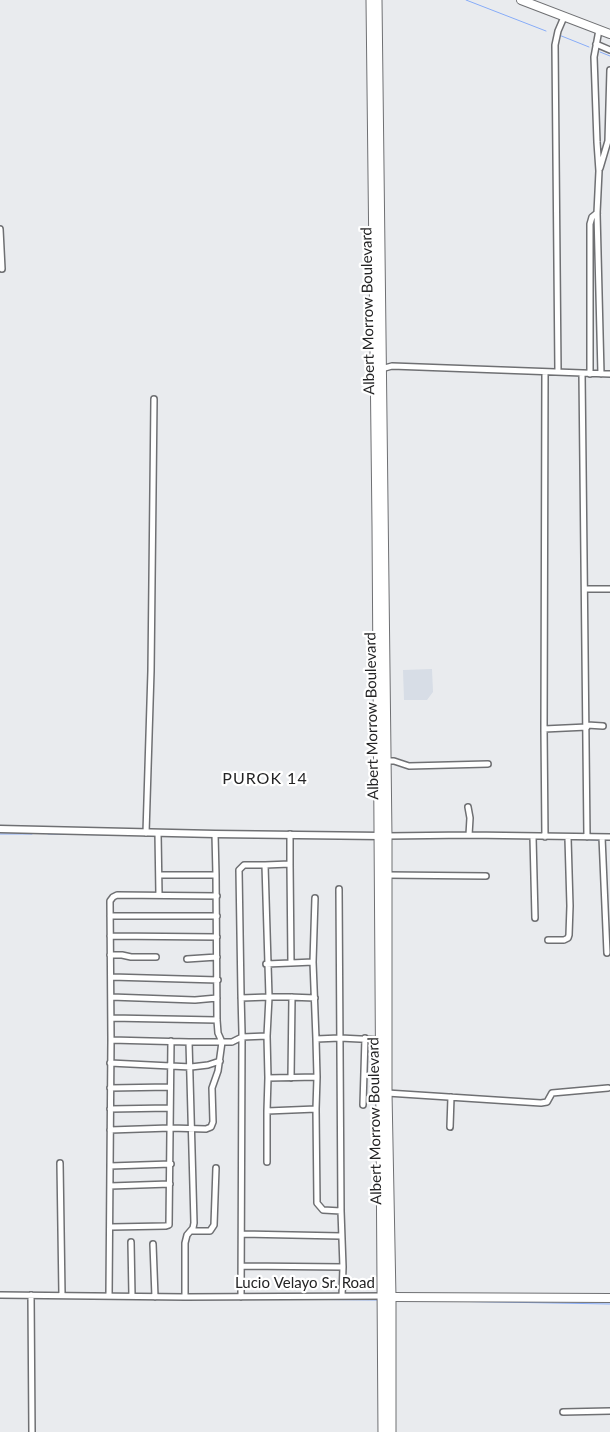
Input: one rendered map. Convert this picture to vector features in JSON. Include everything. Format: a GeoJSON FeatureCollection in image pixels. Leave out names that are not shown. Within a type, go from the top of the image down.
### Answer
{"type":"FeatureCollection","features":[{"type":"Feature","properties":{"kind":"highway","name":"Albert Morrow Boulevard"},"geometry":{"type":"LineString","coordinates":[[371,0],[386,761],[383,836],[387,875],[387,1296],[383,1432]]}},
{"type":"Feature","properties":{"kind":"highway","name":"Albert Morrow Boulevard"},"geometry":{"type":"LineString","coordinates":[[378,0],[383,836],[380,1040],[391,1432]]}},
{"type":"Feature","properties":{"kind":"main road"},"geometry":{"type":"LineString","coordinates":[[521,0],[534,3],[610,34]]}},
{"type":"Feature","properties":{"kind":"main road","name":"Lucio Velayo Sr. Road"},"geometry":{"type":"LineString","coordinates":[[387,1296],[610,1298]]}},
{"type":"Feature","properties":{"kind":"street"},"geometry":{"type":"LineString","coordinates":[[558,372],[555,45],[564,16]]}},
{"type":"Feature","properties":{"kind":"street"},"geometry":{"type":"LineString","coordinates":[[599,30],[594,57],[599,170],[601,374]]}},
{"type":"Feature","properties":{"kind":"street"},"geometry":{"type":"LineString","coordinates":[[596,44],[610,50]]}},
{"type":"Feature","properties":{"kind":"street"},"geometry":{"type":"LineString","coordinates":[[599,170],[608,140],[610,70]]}},
{"type":"Feature","properties":{"kind":"street"},"geometry":{"type":"LineString","coordinates":[[597,142],[608,140]]}},
{"type":"Feature","properties":{"kind":"street"},"geometry":{"type":"LineString","coordinates":[[590,374],[590,224],[592,217],[598,213]]}},
{"type":"Feature","properties":{"kind":"street"},"geometry":{"type":"LineString","coordinates":[[0,229],[2,269]]}},
{"type":"Feature","properties":{"kind":"street"},"geometry":{"type":"LineString","coordinates":[[379,370],[392,366],[610,374]]}},
{"type":"Feature","properties":{"kind":"street"},"geometry":{"type":"LineString","coordinates":[[545,372],[545,837]]}},
{"type":"Feature","properties":{"kind":"street"},"geometry":{"type":"LineString","coordinates":[[582,374],[586,589],[587,838]]}},
{"type":"Feature","properties":{"kind":"street"},"geometry":{"type":"LineString","coordinates":[[146,833],[151,672],[154,399]]}},
{"type":"Feature","properties":{"kind":"street"},"geometry":{"type":"LineString","coordinates":[[586,589],[610,589]]}},
{"type":"Feature","properties":{"kind":"street"},"geometry":{"type":"LineString","coordinates":[[544,729],[603,726]]}},
{"type":"Feature","properties":{"kind":"street"},"geometry":{"type":"LineString","coordinates":[[386,761],[394,761],[409,766],[488,764]]}},
{"type":"Feature","properties":{"kind":"street"},"geometry":{"type":"LineString","coordinates":[[468,807],[470,818],[469,835]]}},
{"type":"Feature","properties":{"kind":"street"},"geometry":{"type":"LineString","coordinates":[[0,829],[215,834],[610,837]]}},
{"type":"Feature","properties":{"kind":"street"},"geometry":{"type":"LineString","coordinates":[[158,833],[160,896]]}},
{"type":"Feature","properties":{"kind":"street"},"geometry":{"type":"LineString","coordinates":[[110,1130],[206,1129],[212,1125],[212,1088],[220,1061],[222,1042],[218,1033],[217,1020],[215,834]]}},
{"type":"Feature","properties":{"kind":"street"},"geometry":{"type":"LineString","coordinates":[[290,834],[291,963]]}},
{"type":"Feature","properties":{"kind":"street"},"geometry":{"type":"LineString","coordinates":[[533,837],[536,918]]}},
{"type":"Feature","properties":{"kind":"street"},"geometry":{"type":"LineString","coordinates":[[602,837],[608,953]]}},
{"type":"Feature","properties":{"kind":"street"},"geometry":{"type":"LineString","coordinates":[[548,940],[564,940],[568,938],[569,934],[568,838]]}},
{"type":"Feature","properties":{"kind":"street"},"geometry":{"type":"LineString","coordinates":[[242,1297],[242,1037],[239,870],[244,865],[290,864]]}},
{"type":"Feature","properties":{"kind":"street"},"geometry":{"type":"LineString","coordinates":[[265,865],[268,997],[267,1162]]}},
{"type":"Feature","properties":{"kind":"street"},"geometry":{"type":"LineString","coordinates":[[160,875],[216,875]]}},
{"type":"Feature","properties":{"kind":"street"},"geometry":{"type":"LineString","coordinates":[[387,875],[486,876]]}},
{"type":"Feature","properties":{"kind":"street"},"geometry":{"type":"LineString","coordinates":[[339,889],[342,1296]]}},
{"type":"Feature","properties":{"kind":"street"},"geometry":{"type":"LineString","coordinates":[[109,1296],[110,901],[113,896],[117,895],[217,896]]}},
{"type":"Feature","properties":{"kind":"street"},"geometry":{"type":"LineString","coordinates":[[315,898],[313,962],[317,1077],[317,1203],[323,1210],[341,1211]]}},
{"type":"Feature","properties":{"kind":"street"},"geometry":{"type":"LineString","coordinates":[[110,916],[217,916]]}},
{"type":"Feature","properties":{"kind":"street"},"geometry":{"type":"LineString","coordinates":[[110,936],[217,937]]}},
{"type":"Feature","properties":{"kind":"street"},"geometry":{"type":"LineString","coordinates":[[110,955],[127,957],[156,956]]}},
{"type":"Feature","properties":{"kind":"street"},"geometry":{"type":"LineString","coordinates":[[187,959],[217,956]]}},
{"type":"Feature","properties":{"kind":"street"},"geometry":{"type":"LineString","coordinates":[[266,964],[313,962]]}},
{"type":"Feature","properties":{"kind":"street"},"geometry":{"type":"LineString","coordinates":[[111,977],[218,980]]}},
{"type":"Feature","properties":{"kind":"street"},"geometry":{"type":"LineString","coordinates":[[111,997],[195,1000],[217,998]]}},
{"type":"Feature","properties":{"kind":"street"},"geometry":{"type":"LineString","coordinates":[[291,1078],[292,997]]}},
{"type":"Feature","properties":{"kind":"street"},"geometry":{"type":"LineString","coordinates":[[241,998],[315,998]]}},
{"type":"Feature","properties":{"kind":"street"},"geometry":{"type":"LineString","coordinates":[[111,1018],[217,1020]]}},
{"type":"Feature","properties":{"kind":"street"},"geometry":{"type":"LineString","coordinates":[[111,1040],[235,1042],[242,1037],[267,1036]]}},
{"type":"Feature","properties":{"kind":"street"},"geometry":{"type":"LineString","coordinates":[[316,1039],[365,1038],[380,1040]]}},
{"type":"Feature","properties":{"kind":"street"},"geometry":{"type":"LineString","coordinates":[[363,1105],[365,1038]]}},
{"type":"Feature","properties":{"kind":"street"},"geometry":{"type":"LineString","coordinates":[[110,1227],[168,1226],[171,1164],[171,1041]]}},
{"type":"Feature","properties":{"kind":"street"},"geometry":{"type":"LineString","coordinates":[[185,1297],[185,1243],[194,1223],[189,1042]]}},
{"type":"Feature","properties":{"kind":"street"},"geometry":{"type":"LineString","coordinates":[[110,1063],[191,1067],[220,1061]]}},
{"type":"Feature","properties":{"kind":"street"},"geometry":{"type":"LineString","coordinates":[[268,1078],[317,1077]]}},
{"type":"Feature","properties":{"kind":"street"},"geometry":{"type":"LineString","coordinates":[[110,1088],[170,1087]]}},
{"type":"Feature","properties":{"kind":"street"},"geometry":{"type":"LineString","coordinates":[[387,1093],[541,1103],[546,1102],[552,1093],[608,1088]]}},
{"type":"Feature","properties":{"kind":"street"},"geometry":{"type":"LineString","coordinates":[[450,1127],[451,1097]]}},
{"type":"Feature","properties":{"kind":"street"},"geometry":{"type":"LineString","coordinates":[[110,1109],[170,1108]]}},
{"type":"Feature","properties":{"kind":"street"},"geometry":{"type":"LineString","coordinates":[[267,1111],[316,1109]]}},
{"type":"Feature","properties":{"kind":"street"},"geometry":{"type":"LineString","coordinates":[[60,1163],[62,1295]]}},
{"type":"Feature","properties":{"kind":"street"},"geometry":{"type":"LineString","coordinates":[[110,1166],[171,1164]]}},
{"type":"Feature","properties":{"kind":"street"},"geometry":{"type":"LineString","coordinates":[[191,1231],[210,1230],[214,1225],[216,1168]]}},
{"type":"Feature","properties":{"kind":"street"},"geometry":{"type":"LineString","coordinates":[[110,1186],[170,1184]]}},
{"type":"Feature","properties":{"kind":"street"},"geometry":{"type":"LineString","coordinates":[[242,1234],[342,1236]]}},
{"type":"Feature","properties":{"kind":"street"},"geometry":{"type":"LineString","coordinates":[[131,1242],[132,1296]]}},
{"type":"Feature","properties":{"kind":"street"},"geometry":{"type":"LineString","coordinates":[[153,1244],[155,1297]]}},
{"type":"Feature","properties":{"kind":"street"},"geometry":{"type":"LineString","coordinates":[[242,1266],[342,1267]]}},
{"type":"Feature","properties":{"kind":"street"},"geometry":{"type":"LineString","coordinates":[[31,1294],[32,1432]]}},
{"type":"Feature","properties":{"kind":"street","name":"Lucio Velayo Sr. Road"},"geometry":{"type":"LineString","coordinates":[[0,1295],[155,1297],[387,1296]]}},
{"type":"Feature","properties":{"kind":"street"},"geometry":{"type":"LineString","coordinates":[[563,1412],[610,1411]]}},
{"type":"Feature","properties":{"kind":"shaded area"},"geometry":{"type":"Polygon","coordinates":[[[432,669],[433,692],[427,700],[404,700],[403,670],[432,669]]]}},
{"type":"Feature","properties":{"kind":"waterway"},"geometry":{"type":"LineString","coordinates":[[466,0],[546,31]]}},
{"type":"Feature","properties":{"kind":"waterway"},"geometry":{"type":"LineString","coordinates":[[559,35],[589,47]]}},
{"type":"Feature","properties":{"kind":"waterway"},"geometry":{"type":"LineString","coordinates":[[600,52],[610,56]]}},
{"type":"Feature","properties":{"kind":"waterway"},"geometry":{"type":"LineString","coordinates":[[0,834],[32,834]]}},
{"type":"Feature","properties":{"kind":"waterway"},"geometry":{"type":"LineString","coordinates":[[48,834],[124,835]]}},
{"type":"Feature","properties":{"kind":"waterway"},"geometry":{"type":"LineString","coordinates":[[498,838],[519,838]]}},
{"type":"Feature","properties":{"kind":"waterway"},"geometry":{"type":"LineString","coordinates":[[571,839],[599,840]]}},
{"type":"Feature","properties":{"kind":"waterway"},"geometry":{"type":"LineString","coordinates":[[605,840],[610,840]]}},
{"type":"Feature","properties":{"kind":"waterway"},"geometry":{"type":"LineString","coordinates":[[0,1298],[27,1298]]}},
{"type":"Feature","properties":{"kind":"waterway"},"geometry":{"type":"LineString","coordinates":[[277,1299],[377,1300]]}},
{"type":"Feature","properties":{"kind":"waterway"},"geometry":{"type":"LineString","coordinates":[[440,1301],[610,1304]]}},
{"type":"Feature","properties":{"kind":"district","name":"PUROK 14"},"geometry":{"type":"Point","coordinates":[265,779]}}]}
